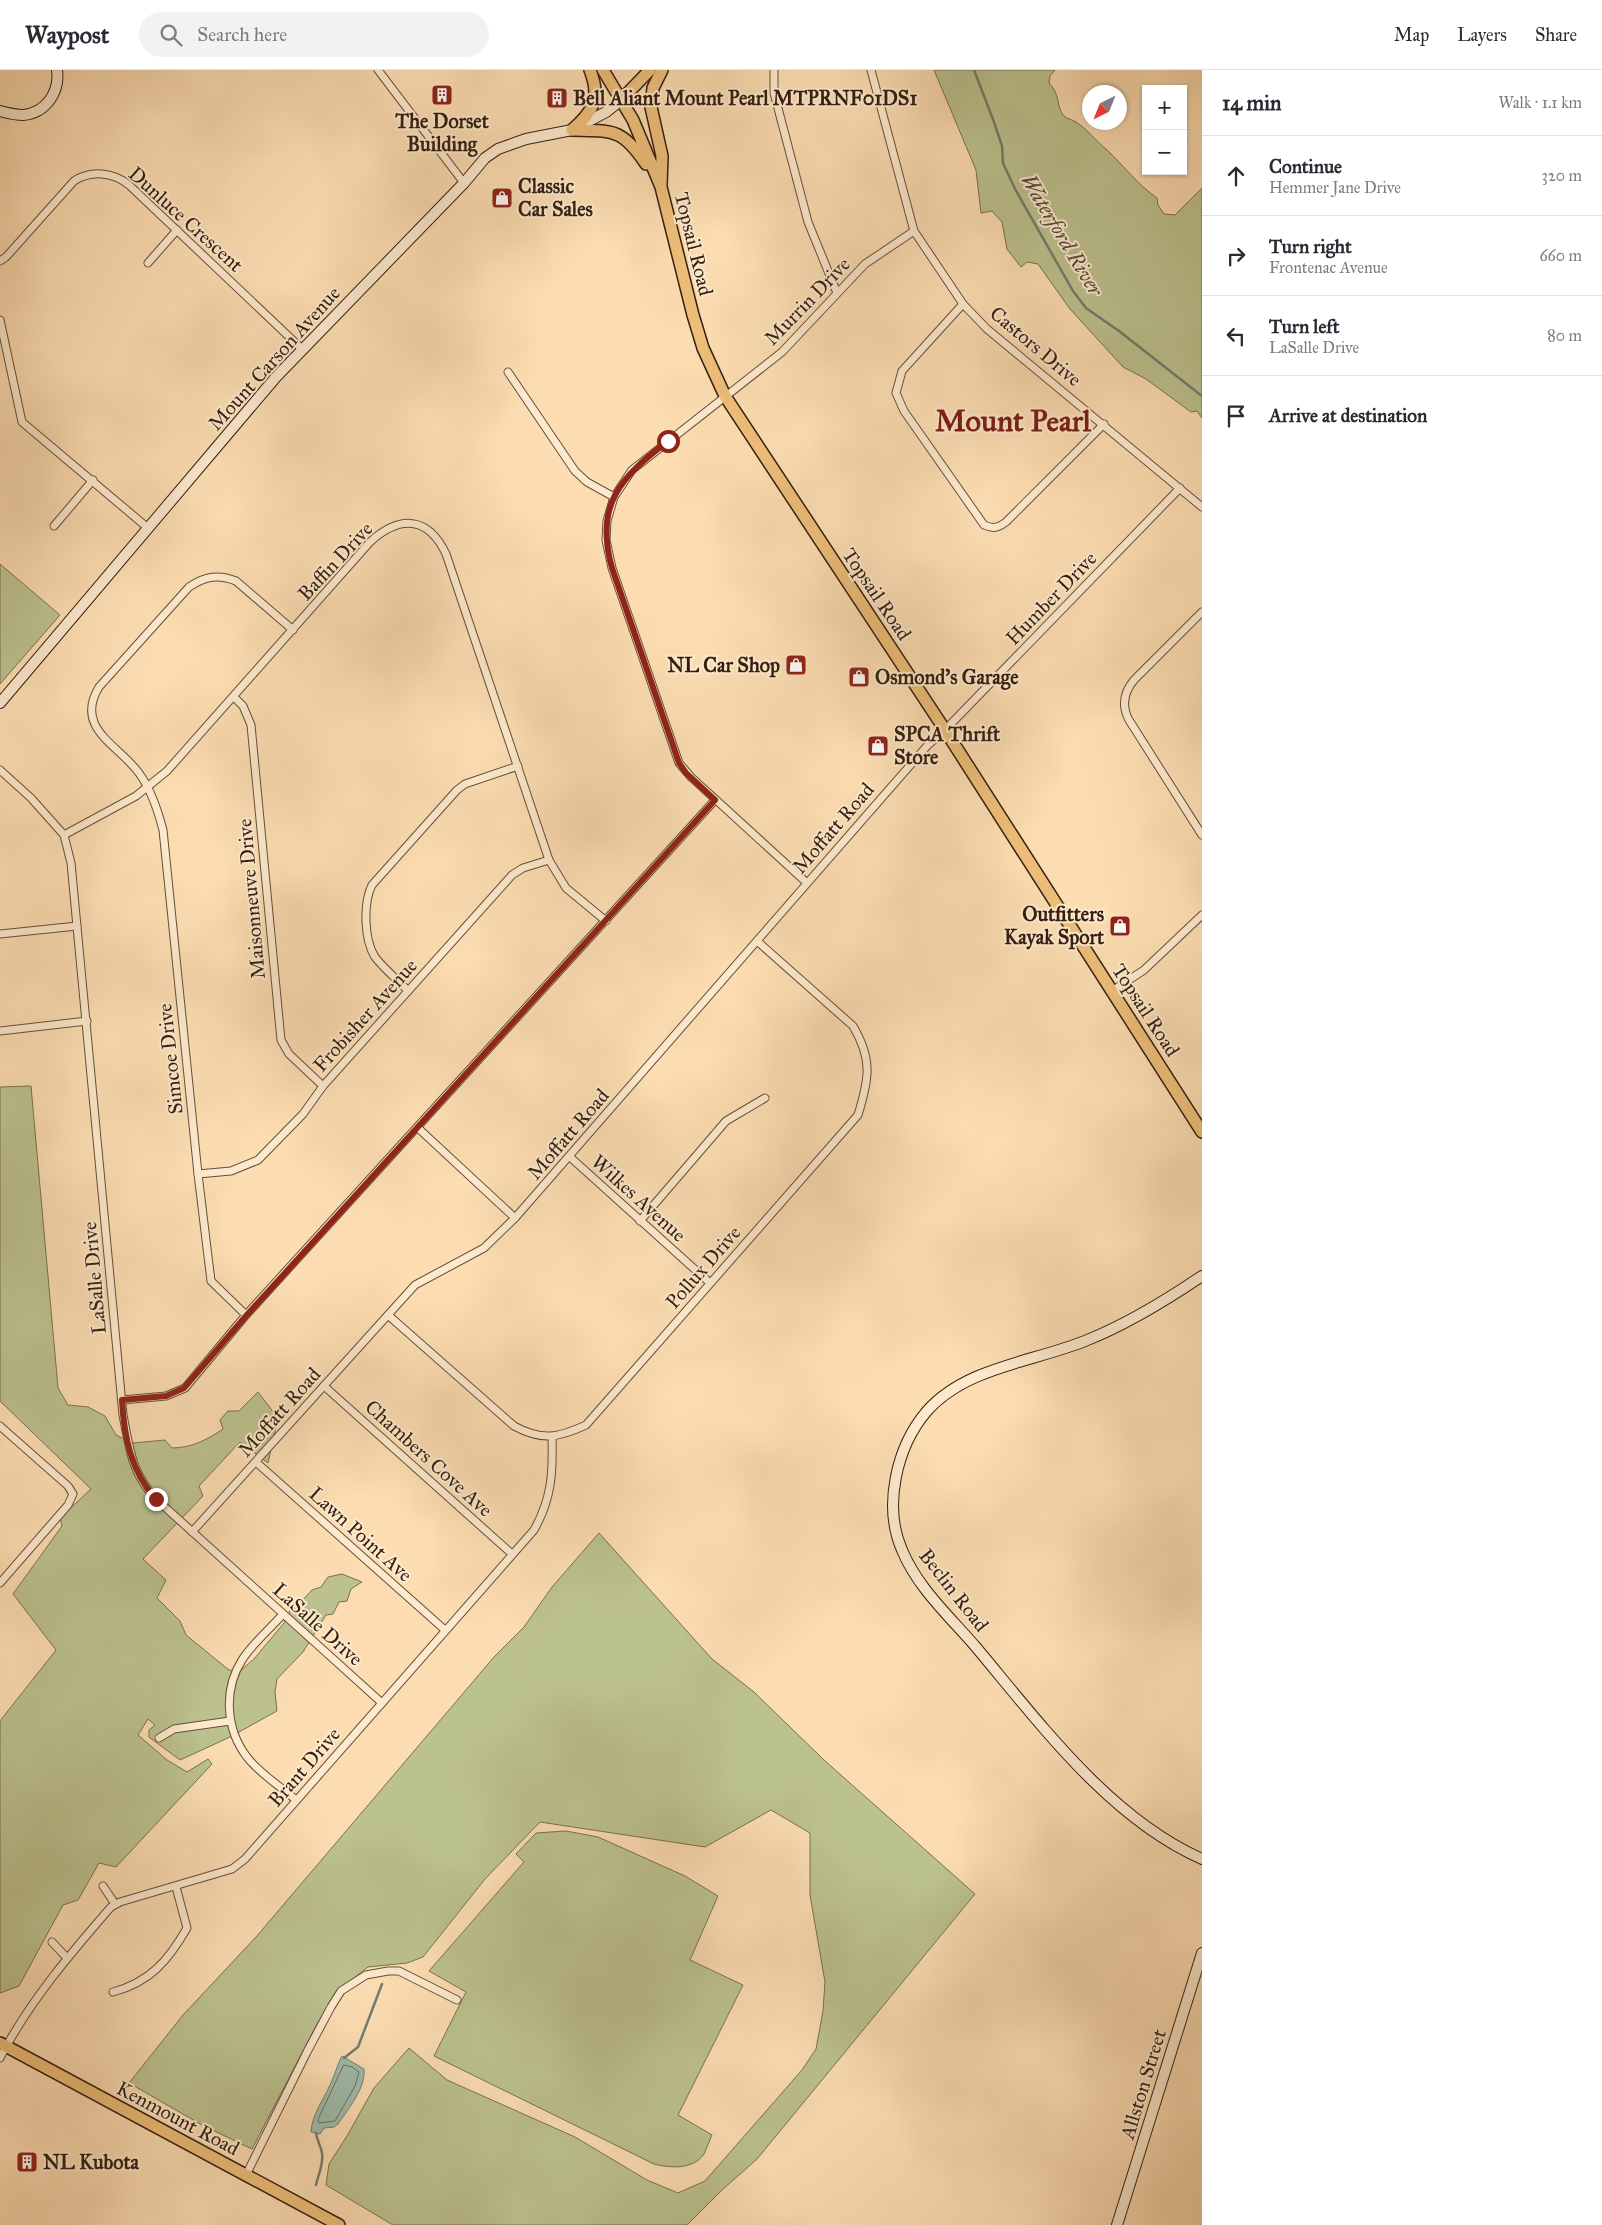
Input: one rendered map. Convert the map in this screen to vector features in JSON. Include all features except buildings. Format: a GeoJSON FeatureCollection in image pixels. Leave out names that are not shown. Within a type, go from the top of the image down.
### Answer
{"type":"FeatureCollection","features":[{"type":"Feature","properties":{"kind":"main road"},"geometry":{"type":"LineString","coordinates":[[572,130],[586,119],[594,103],[595,86],[590,70]]}},
{"type":"Feature","properties":{"kind":"main road","name":"Topsail Road"},"geometry":{"type":"LineString","coordinates":[[603,70],[637,129],[661,187],[692,316],[703,348],[725,396],[945,730],[1202,1132]]}},
{"type":"Feature","properties":{"kind":"main road"},"geometry":{"type":"LineString","coordinates":[[621,100],[650,70]]}},
{"type":"Feature","properties":{"kind":"main road"},"geometry":{"type":"LineString","coordinates":[[661,187],[662,156],[651,107],[653,88],[662,70]]}},
{"type":"Feature","properties":{"kind":"main road"},"geometry":{"type":"LineString","coordinates":[[572,130],[601,130],[622,136],[636,149],[661,187]]}},
{"type":"Feature","properties":{"kind":"main road","name":"Kenmount Road"},"geometry":{"type":"LineString","coordinates":[[3,2044],[339,2225]]}},
{"type":"Feature","properties":{"kind":"street"},"geometry":{"type":"LineString","coordinates":[[0,111],[26,114],[42,108],[54,94],[58,82],[57,70]]}},
{"type":"Feature","properties":{"kind":"street"},"geometry":{"type":"LineString","coordinates":[[378,70],[464,183]]}},
{"type":"Feature","properties":{"kind":"street"},"geometry":{"type":"LineString","coordinates":[[774,70],[774,93],[808,222],[837,293]]}},
{"type":"Feature","properties":{"kind":"street","name":"Castors Drive"},"geometry":{"type":"LineString","coordinates":[[871,70],[914,231],[963,304],[987,329],[1202,507]]}},
{"type":"Feature","properties":{"kind":"street","name":"Mount Carson Avenue"},"geometry":{"type":"LineString","coordinates":[[0,703],[302,349],[464,183],[485,158],[498,149],[526,138],[572,130],[606,112],[621,100]]}},
{"type":"Feature","properties":{"kind":"street","name":"Dunluce Crescent"},"geometry":{"type":"LineString","coordinates":[[0,261],[6,257],[69,185],[79,178],[90,174],[108,175],[125,182],[302,349]]}},
{"type":"Feature","properties":{"kind":"street"},"geometry":{"type":"LineString","coordinates":[[148,263],[177,230]]}},
{"type":"Feature","properties":{"kind":"street","name":"Murrin Drive"},"geometry":{"type":"LineString","coordinates":[[807,882],[715,800],[686,773],[679,763],[612,568],[607,550],[606,530],[614,497],[626,476],[637,464],[782,352],[865,264],[914,231]]}},
{"type":"Feature","properties":{"kind":"street"},"geometry":{"type":"LineString","coordinates":[[963,304],[902,371],[897,382],[896,393],[904,411],[984,525],[992,528],[1000,527],[1006,522],[1104,424]]}},
{"type":"Feature","properties":{"kind":"street"},"geometry":{"type":"LineString","coordinates":[[0,320],[22,422],[148,528]]}},
{"type":"Feature","properties":{"kind":"street"},"geometry":{"type":"LineString","coordinates":[[508,372],[575,471],[587,482],[614,497]]}},
{"type":"Feature","properties":{"kind":"street"},"geometry":{"type":"LineString","coordinates":[[54,526],[93,480]]}},
{"type":"Feature","properties":{"kind":"street","name":"Humber Drive"},"geometry":{"type":"LineString","coordinates":[[945,730],[1180,488]]}},
{"type":"Feature","properties":{"kind":"street","name":"Baffin Drive"},"geometry":{"type":"LineString","coordinates":[[64,835],[148,788],[167,771],[379,534],[388,528],[410,522],[434,533],[446,554],[549,860],[566,888],[606,921]]}},
{"type":"Feature","properties":{"kind":"street","name":"Simcoe Drive"},"geometry":{"type":"LineString","coordinates":[[246,1316],[211,1281],[198,1174],[163,830],[148,788],[133,764],[100,734],[94,725],[92,705],[99,687],[190,587],[206,577],[216,576],[232,579],[293,630]]}},
{"type":"Feature","properties":{"kind":"street"},"geometry":{"type":"LineString","coordinates":[[1202,612],[1134,680],[1127,690],[1124,702],[1129,720],[1202,835]]}},
{"type":"Feature","properties":{"kind":"street","name":"Maisonneuve Drive"},"geometry":{"type":"LineString","coordinates":[[234,697],[243,706],[251,725],[280,1040],[290,1054],[323,1086]]}},
{"type":"Feature","properties":{"kind":"street","name":"Moffatt Road"},"geometry":{"type":"LineString","coordinates":[[192,1532],[420,1281],[484,1248],[515,1218],[570,1157],[807,882],[922,752],[945,730]]}},
{"type":"Feature","properties":{"kind":"street"},"geometry":{"type":"LineString","coordinates":[[408,990],[375,956],[370,943],[366,919],[368,895],[379,878],[457,790],[465,784],[518,766]]}},
{"type":"Feature","properties":{"kind":"street","name":"LaSalle Drive"},"geometry":{"type":"LineString","coordinates":[[0,770],[31,798],[64,835],[71,863],[123,1415],[135,1471],[143,1485],[156,1499],[382,1703]]}},
{"type":"Feature","properties":{"kind":"street"},"geometry":{"type":"LineString","coordinates":[[122,1400],[166,1396],[184,1388],[246,1316],[715,800]]}},
{"type":"Feature","properties":{"kind":"street","name":"Frobisher Avenue"},"geometry":{"type":"LineString","coordinates":[[198,1174],[231,1171],[258,1160],[303,1114],[323,1086],[512,875],[523,868],[549,860]]}},
{"type":"Feature","properties":{"kind":"street"},"geometry":{"type":"LineString","coordinates":[[1112,991],[1144,970],[1202,915]]}},
{"type":"Feature","properties":{"kind":"street"},"geometry":{"type":"LineString","coordinates":[[0,934],[77,926]]}},
{"type":"Feature","properties":{"kind":"street","name":"Pollux Drive"},"geometry":{"type":"LineString","coordinates":[[388,1315],[514,1426],[529,1434],[552,1437],[567,1434],[586,1425],[858,1115],[869,1071],[867,1055],[853,1026],[756,940]]}},
{"type":"Feature","properties":{"kind":"street"},"geometry":{"type":"LineString","coordinates":[[0,1031],[87,1021]]}},
{"type":"Feature","properties":{"kind":"street"},"geometry":{"type":"LineString","coordinates":[[640,1221],[726,1121],[765,1098]]}},
{"type":"Feature","properties":{"kind":"street"},"geometry":{"type":"LineString","coordinates":[[418,1128],[515,1218]]}},
{"type":"Feature","properties":{"kind":"street","name":"Wilkes Avenue"},"geometry":{"type":"LineString","coordinates":[[570,1157],[710,1283]]}},
{"type":"Feature","properties":{"kind":"street","name":"Beclin Road"},"geometry":{"type":"LineString","coordinates":[[1202,1276],[1168,1298],[1118,1326],[1083,1342],[976,1378],[940,1399],[915,1426],[899,1466],[893,1494],[894,1522],[902,1550],[916,1576],[934,1599],[1041,1724],[1109,1795],[1163,1839],[1202,1859]]}},
{"type":"Feature","properties":{"kind":"street","name":"Chambers Cove Ave"},"geometry":{"type":"LineString","coordinates":[[324,1386],[512,1554]]}},
{"type":"Feature","properties":{"kind":"street"},"geometry":{"type":"LineString","coordinates":[[0,1426],[68,1486],[73,1494],[68,1505],[0,1583]]}},
{"type":"Feature","properties":{"kind":"street","name":"Brant Drive"},"geometry":{"type":"LineString","coordinates":[[115,1904],[232,1869],[245,1859],[534,1530],[544,1512],[552,1474],[552,1437]]}},
{"type":"Feature","properties":{"kind":"street","name":"Lawn Point Ave"},"geometry":{"type":"LineString","coordinates":[[256,1462],[445,1630]]}},
{"type":"Feature","properties":{"kind":"street"},"geometry":{"type":"LineString","coordinates":[[283,1614],[242,1660],[233,1678],[229,1699],[230,1722],[238,1744],[248,1759],[296,1800]]}},
{"type":"Feature","properties":{"kind":"street"},"geometry":{"type":"LineString","coordinates":[[159,1738],[174,1729],[230,1722]]}},
{"type":"Feature","properties":{"kind":"street"},"geometry":{"type":"LineString","coordinates":[[0,2058],[3,2044],[34,2002],[67,1958],[115,1904],[103,1886]]}},
{"type":"Feature","properties":{"kind":"street"},"geometry":{"type":"LineString","coordinates":[[113,1992],[132,1987],[149,1976],[178,1944],[187,1928],[176,1887]]}},
{"type":"Feature","properties":{"kind":"street"},"geometry":{"type":"LineString","coordinates":[[52,1942],[67,1958]]}},
{"type":"Feature","properties":{"kind":"street","name":"Allston Street"},"geometry":{"type":"LineString","coordinates":[[1117,2225],[1202,1952]]}},
{"type":"Feature","properties":{"kind":"street"},"geometry":{"type":"LineString","coordinates":[[246,2175],[330,2007],[341,1991],[366,1975],[388,1970],[399,1971],[457,2000]]}},
{"type":"Feature","properties":{"kind":"green space"},"geometry":{"type":"Polygon","coordinates":[[[934,70],[1055,70],[1050,76],[1049,83],[1055,92],[1062,114],[1082,126],[1082,130],[1086,130],[1137,181],[1157,198],[1158,205],[1164,214],[1175,215],[1202,188],[1202,418],[1197,411],[1191,412],[1146,379],[1123,367],[1070,309],[1038,264],[1027,262],[1021,267],[1007,249],[1002,222],[992,211],[981,213],[976,170],[934,70]]]}},
{"type":"Feature","properties":{"kind":"green space"},"geometry":{"type":"Polygon","coordinates":[[[0,564],[60,615],[0,684],[0,564]]]}},
{"type":"Feature","properties":{"kind":"green space"},"geometry":{"type":"Polygon","coordinates":[[[31,1086],[58,1388],[68,1405],[88,1407],[105,1416],[116,1435],[133,1443],[165,1440],[172,1448],[192,1445],[217,1433],[223,1429],[220,1420],[228,1411],[239,1411],[258,1392],[278,1418],[268,1463],[240,1442],[199,1486],[203,1496],[143,1559],[166,1580],[157,1598],[180,1621],[186,1635],[229,1670],[240,1671],[254,1659],[284,1623],[291,1608],[300,1603],[312,1590],[321,1587],[328,1577],[342,1574],[362,1582],[351,1589],[347,1601],[339,1602],[333,1614],[326,1615],[303,1652],[277,1679],[275,1692],[277,1711],[230,1737],[180,1760],[149,1737],[149,1730],[155,1725],[148,1719],[138,1735],[167,1760],[187,1772],[208,1759],[212,1764],[116,1867],[99,1863],[78,1900],[63,1905],[19,1986],[0,1993],[0,1721],[56,1650],[13,1594],[62,1526],[60,1518],[91,1489],[0,1401],[0,1087],[31,1086]]]}},
{"type":"Feature","properties":{"kind":"green space"},"geometry":{"type":"Polygon","coordinates":[[[599,1533],[712,1659],[754,1692],[824,1760],[975,1894],[757,2159],[687,2225],[393,2225],[326,2185],[329,2164],[374,2088],[409,2048],[447,2080],[575,2137],[647,2180],[678,2193],[705,2181],[802,2070],[816,2049],[823,2011],[825,1982],[810,1895],[810,1833],[771,1810],[705,1847],[540,1822],[485,1879],[423,1957],[407,1963],[368,1967],[337,1991],[317,2024],[252,2149],[202,2125],[129,2083],[183,2015],[256,1937],[494,1657],[524,1627],[552,1587],[599,1533]]]}},
{"type":"Feature","properties":{"kind":"green space"},"geometry":{"type":"Polygon","coordinates":[[[566,1831],[598,1837],[685,1876],[718,1896],[690,1960],[743,1985],[678,2115],[712,2135],[704,2154],[694,2163],[681,2167],[654,2164],[434,2056],[466,1992],[429,1971],[524,1862],[516,1854],[536,1833],[566,1831]]]}},
{"type":"Feature","properties":{"kind":"water"},"geometry":{"type":"Polygon","coordinates":[[[342,2056],[364,2069],[362,2084],[338,2124],[334,2127],[324,2128],[320,2134],[311,2132],[316,2113],[342,2056]]]}},
{"type":"Feature","properties":{"kind":"waterway","name":"Waterford River"},"geometry":{"type":"LineString","coordinates":[[974,70],[1002,146],[1003,163],[1015,189],[1073,291],[1086,308],[1119,331],[1202,396]]}},
{"type":"Feature","properties":{"kind":"waterway"},"geometry":{"type":"LineString","coordinates":[[344,2058],[358,2047],[382,1984]]}},
{"type":"Feature","properties":{"kind":"waterway"},"geometry":{"type":"LineString","coordinates":[[316,2133],[321,2150],[322,2165],[316,2185]]}},
{"type":"Feature","properties":{"kind":"place","name":"The Dorset Building"},"geometry":{"type":"Point","coordinates":[442,95]}},
{"type":"Feature","properties":{"kind":"place","name":"Bell Aliant Mount Pearl MTPRNF01DS1"},"geometry":{"type":"Point","coordinates":[557,98]}},
{"type":"Feature","properties":{"kind":"place","name":"Classic Car Sales"},"geometry":{"type":"Point","coordinates":[502,198]}},
{"type":"Feature","properties":{"kind":"place","name":"NL Car Shop"},"geometry":{"type":"Point","coordinates":[796,665]}},
{"type":"Feature","properties":{"kind":"place","name":"Osmond's Garage"},"geometry":{"type":"Point","coordinates":[859,677]}},
{"type":"Feature","properties":{"kind":"place","name":"SPCA Thrift Store"},"geometry":{"type":"Point","coordinates":[878,746]}},
{"type":"Feature","properties":{"kind":"place","name":"Outfitters Kayak Sport"},"geometry":{"type":"Point","coordinates":[1120,926]}},
{"type":"Feature","properties":{"kind":"place","name":"NL Kubota"},"geometry":{"type":"Point","coordinates":[27,2162]}},
{"type":"Feature","properties":{"kind":"district","name":"Mount Pearl"},"geometry":{"type":"Point","coordinates":[1013,421]}},
{"type":"Feature","properties":{"kind":"route"},"geometry":{"type":"LineString","coordinates":[[156,1499],[143,1485],[135,1471],[123,1415],[122,1400],[166,1396],[184,1388],[246,1316],[715,800],[686,773],[679,763],[607,550],[607,522],[611,505],[618,489],[637,464],[668,441]]}}]}
